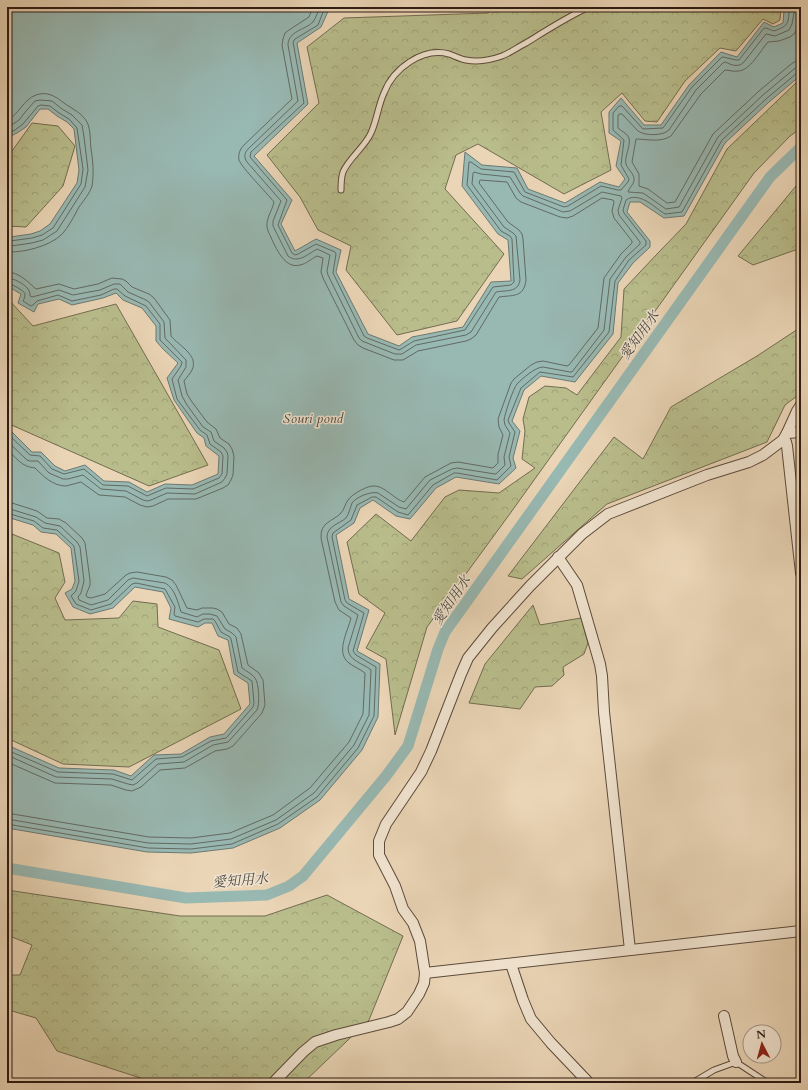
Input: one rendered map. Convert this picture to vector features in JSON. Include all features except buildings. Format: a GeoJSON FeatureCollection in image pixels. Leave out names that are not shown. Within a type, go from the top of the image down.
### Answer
{"type":"FeatureCollection","features":[{"type":"Feature","properties":{"kind":"street"},"geometry":{"type":"LineString","coordinates":[[273,1083],[303,1052],[316,1042],[336,1035],[398,1019],[407,1012],[419,994],[424,983],[425,973],[420,941],[379,855],[379,841],[386,824],[421,772],[431,751],[468,658],[492,628],[558,557],[582,534],[608,514],[706,475],[749,462],[763,455],[785,436],[801,405]]}},
{"type":"Feature","properties":{"kind":"street"},"geometry":{"type":"LineString","coordinates":[[785,436],[801,432]]}},
{"type":"Feature","properties":{"kind":"street"},"geometry":{"type":"LineString","coordinates":[[785,436],[801,573]]}},
{"type":"Feature","properties":{"kind":"street"},"geometry":{"type":"LineString","coordinates":[[558,557],[577,585],[600,664],[630,950]]}},
{"type":"Feature","properties":{"kind":"street"},"geometry":{"type":"LineString","coordinates":[[425,973],[801,931]]}},
{"type":"Feature","properties":{"kind":"street"},"geometry":{"type":"LineString","coordinates":[[511,964],[531,1019],[588,1083]]}},
{"type":"Feature","properties":{"kind":"street"},"geometry":{"type":"LineString","coordinates":[[724,1016],[733,1056],[736,1062]]}},
{"type":"Feature","properties":{"kind":"lane"},"geometry":{"type":"LineString","coordinates":[[341,190],[341,179],[346,166],[370,135],[386,86],[397,72],[405,66],[418,58],[429,54],[438,53],[448,54],[466,60],[490,59],[503,56],[573,14],[589,7]]}},
{"type":"Feature","properties":{"kind":"lane"},"geometry":{"type":"LineString","coordinates":[[692,1083],[714,1070],[736,1062],[768,1083]]}},
{"type":"Feature","properties":{"kind":"green space"},"geometry":{"type":"Polygon","coordinates":[[[493,7],[781,7],[780,20],[773,24],[763,19],[736,51],[720,48],[685,81],[657,122],[645,121],[622,93],[601,112],[611,170],[564,194],[478,144],[456,155],[445,189],[504,254],[457,321],[397,335],[346,270],[351,246],[318,230],[300,197],[267,155],[319,103],[307,47],[344,18],[488,13],[493,7]]]}},
{"type":"Feature","properties":{"kind":"green space"},"geometry":{"type":"Polygon","coordinates":[[[801,78],[801,128],[790,136],[754,173],[427,627],[395,735],[386,659],[366,648],[385,613],[359,594],[347,542],[376,514],[411,541],[445,497],[459,490],[499,493],[535,468],[522,459],[525,431],[523,419],[529,397],[545,386],[566,388],[577,395],[621,337],[624,289],[686,224],[727,149],[801,78]]]}},
{"type":"Feature","properties":{"kind":"green space"},"geometry":{"type":"Polygon","coordinates":[[[32,123],[58,126],[75,146],[63,186],[26,227],[7,226],[7,158],[32,123]]]}},
{"type":"Feature","properties":{"kind":"green space"},"geometry":{"type":"Polygon","coordinates":[[[801,180],[801,248],[753,265],[738,256],[801,180]]]}},
{"type":"Feature","properties":{"kind":"green space"},"geometry":{"type":"Polygon","coordinates":[[[7,298],[33,326],[116,304],[208,465],[149,486],[7,423],[7,298]]]}},
{"type":"Feature","properties":{"kind":"green space"},"geometry":{"type":"Polygon","coordinates":[[[801,327],[801,393],[785,405],[767,442],[607,504],[522,579],[508,576],[614,437],[643,459],[671,407],[757,356],[801,327]]]}},
{"type":"Feature","properties":{"kind":"green space"},"geometry":{"type":"Polygon","coordinates":[[[7,532],[59,553],[65,582],[55,598],[65,620],[119,618],[133,601],[157,604],[158,627],[219,650],[241,709],[129,767],[63,764],[7,738],[7,532]]]}},
{"type":"Feature","properties":{"kind":"green space"},"geometry":{"type":"Polygon","coordinates":[[[533,605],[540,625],[581,618],[588,643],[584,654],[563,667],[564,675],[552,686],[535,687],[520,709],[469,703],[485,664],[533,605]]]}},
{"type":"Feature","properties":{"kind":"green space"},"geometry":{"type":"Polygon","coordinates":[[[7,890],[180,916],[265,916],[327,895],[403,936],[369,1020],[303,1083],[156,1083],[57,1051],[36,1018],[7,1011],[7,975],[20,975],[32,945],[7,935],[7,890]]]}},
{"type":"Feature","properties":{"kind":"water","name":"Souri pond"},"geometry":{"type":"Polygon","coordinates":[[[7,7],[330,7],[321,27],[297,43],[308,104],[254,156],[292,200],[281,224],[295,251],[316,239],[341,250],[336,272],[368,334],[399,346],[412,337],[463,327],[491,282],[511,281],[508,240],[498,234],[462,186],[465,152],[482,165],[517,168],[528,189],[565,203],[600,182],[619,187],[625,179],[616,166],[621,141],[609,133],[609,112],[621,98],[644,125],[661,125],[689,85],[721,52],[737,57],[764,22],[774,27],[783,23],[784,10],[787,7],[801,7],[801,75],[769,102],[725,143],[684,216],[664,218],[640,202],[630,202],[627,212],[650,241],[650,247],[633,263],[618,283],[613,334],[575,382],[541,376],[524,390],[512,421],[520,431],[513,458],[516,468],[499,484],[456,477],[436,488],[410,519],[396,516],[373,500],[360,508],[354,523],[336,535],[349,599],[369,610],[357,651],[380,664],[378,717],[362,750],[320,800],[280,828],[233,848],[191,853],[147,852],[7,828],[7,745],[59,768],[114,770],[131,776],[154,755],[181,754],[210,737],[224,734],[250,704],[248,683],[234,674],[228,640],[218,636],[212,623],[205,623],[198,627],[169,619],[171,608],[163,592],[135,587],[113,608],[90,614],[73,607],[65,593],[72,589],[75,581],[71,548],[56,534],[41,532],[33,525],[7,517],[7,432],[11,431],[32,452],[41,452],[55,466],[65,471],[85,465],[104,481],[129,482],[147,492],[165,484],[192,485],[218,474],[219,456],[206,446],[204,438],[197,433],[174,400],[167,378],[178,363],[156,341],[156,326],[142,308],[123,300],[116,293],[103,298],[72,305],[59,299],[38,304],[34,312],[18,303],[21,294],[7,286],[7,236],[10,237],[31,234],[40,231],[50,224],[77,183],[79,170],[74,129],[67,122],[48,109],[40,109],[26,127],[7,138],[7,7]]]}},
{"type":"Feature","properties":{"kind":"waterway","name":"愛知用水"},"geometry":{"type":"LineString","coordinates":[[7,868],[186,898],[267,895],[289,886],[303,876],[386,776],[408,746],[438,649],[445,632],[770,177],[801,147]]}}]}
